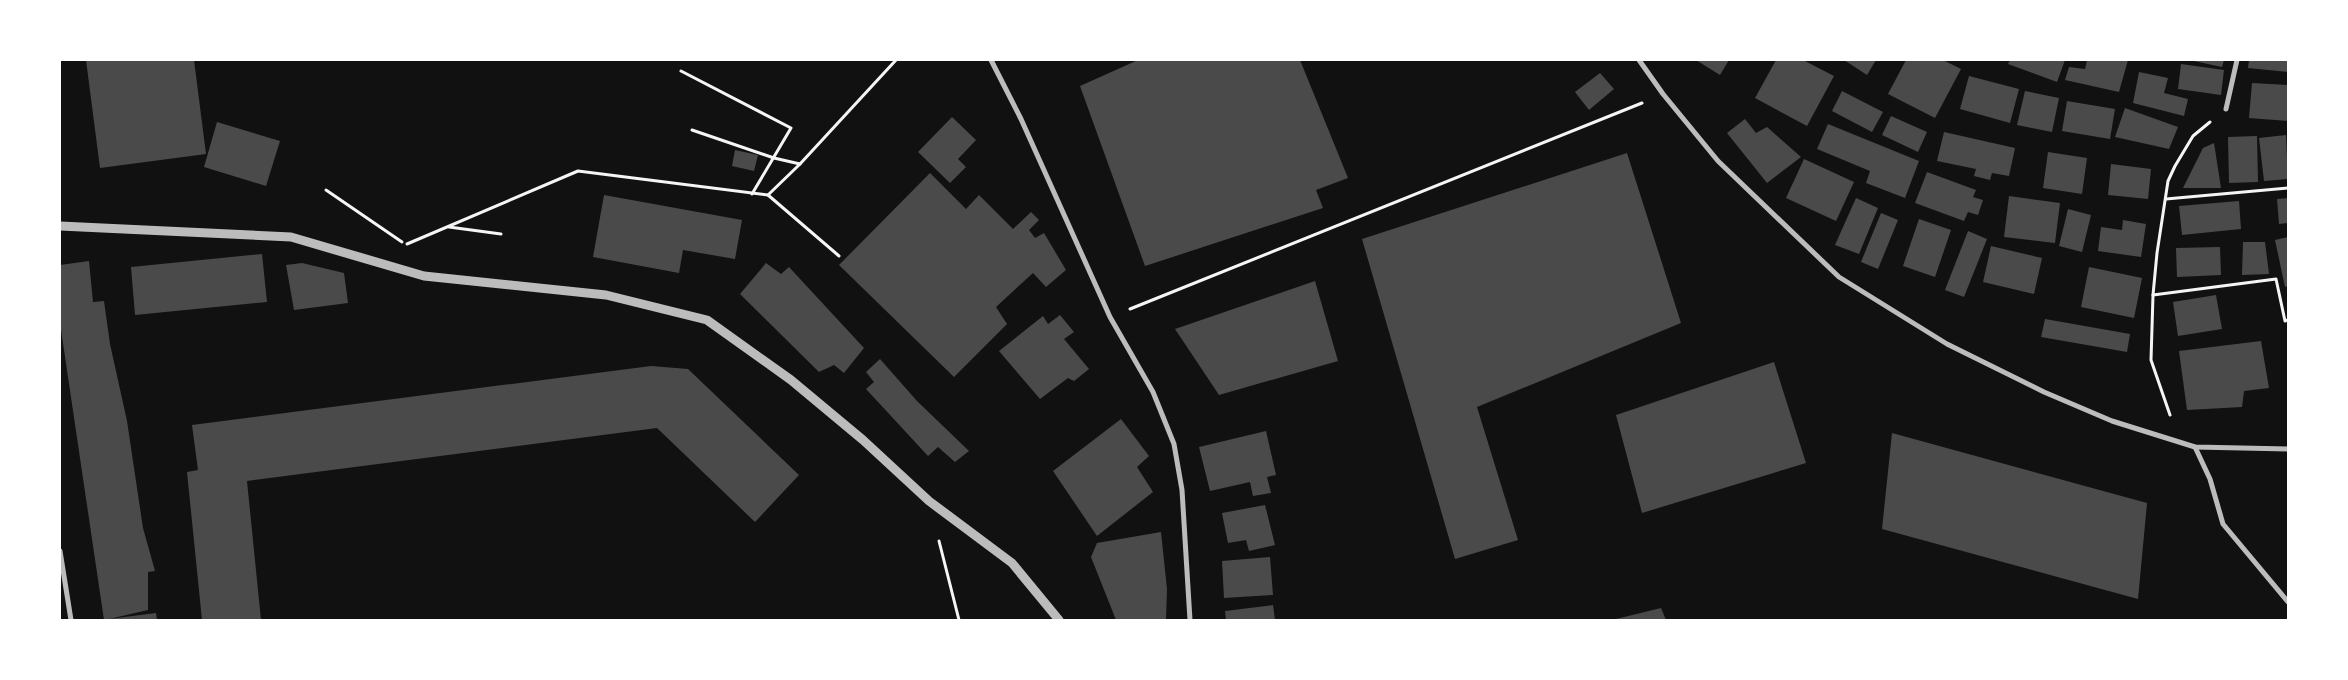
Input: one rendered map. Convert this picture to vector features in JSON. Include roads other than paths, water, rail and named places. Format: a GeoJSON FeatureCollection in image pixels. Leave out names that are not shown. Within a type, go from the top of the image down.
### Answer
{"type":"FeatureCollection","features":[{"type":"Feature","properties":{"kind":"street"},"geometry":{"type":"LineString","coordinates":[[990,60],[1021,119],[1110,318],[1153,392],[1174,444],[1182,490],[1190,620]]}},
{"type":"Feature","properties":{"kind":"street"},"geometry":{"type":"LineString","coordinates":[[1639,60],[1663,94],[1718,161],[1839,277],[1947,344],[2044,392],[2112,421],[2195,447],[2288,449]]}},
{"type":"Feature","properties":{"kind":"street"},"geometry":{"type":"LineString","coordinates":[[2226,109],[2237,60]]}},
{"type":"Feature","properties":{"kind":"street"},"geometry":{"type":"LineString","coordinates":[[60,226],[290,237],[424,276],[606,295],[706,320],[791,380],[863,440],[929,501],[1012,563],[1059,620]]}},
{"type":"Feature","properties":{"kind":"street"},"geometry":{"type":"LineString","coordinates":[[2195,447],[2210,478],[2223,524],[2288,602]]}},
{"type":"Feature","properties":{"kind":"street"},"geometry":{"type":"LineString","coordinates":[[60,550],[71,620]]}}]}
